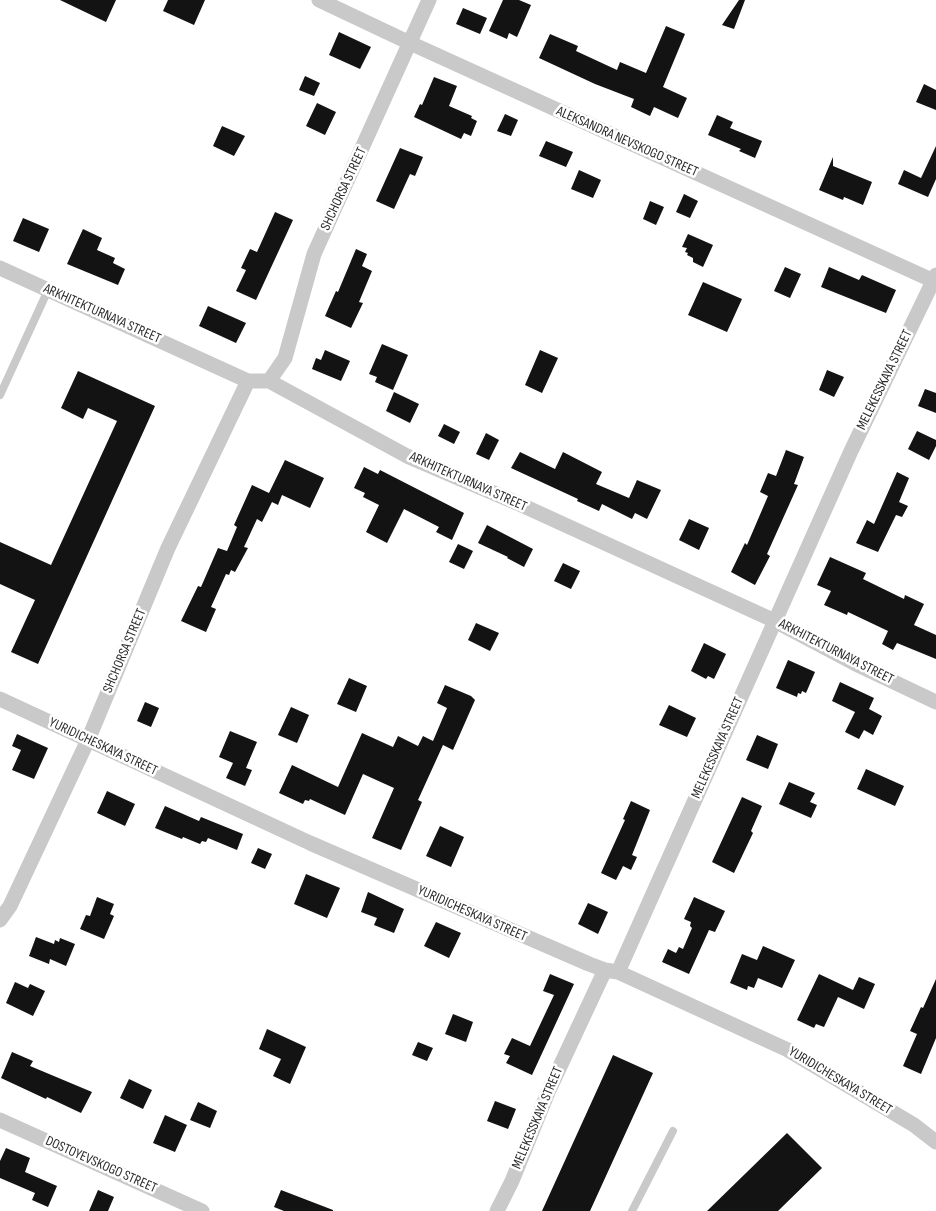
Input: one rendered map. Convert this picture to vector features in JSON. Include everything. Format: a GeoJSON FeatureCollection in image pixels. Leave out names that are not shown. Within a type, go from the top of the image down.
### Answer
{"type":"FeatureCollection","features":[{"type":"Feature","properties":{"kind":"street","name":"ALEKSANDRA NEVSKOGO STREET"},"geometry":{"type":"LineString","coordinates":[[319,0],[410,43],[935,279]]}},
{"type":"Feature","properties":{"kind":"street","name":"SHCHORSA STREET"},"geometry":{"type":"LineString","coordinates":[[269,381],[285,358],[314,254],[429,0]]}},
{"type":"Feature","properties":{"kind":"street","name":"ARKHITEKTURNAYA STREET"},"geometry":{"type":"LineString","coordinates":[[0,268],[248,381],[269,381],[407,456],[517,503],[774,621],[860,666],[936,702]]}},
{"type":"Feature","properties":{"kind":"street","name":"MELEKESSKAYA STREET"},"geometry":{"type":"LineString","coordinates":[[497,1211],[512,1181],[549,1090],[611,971],[851,451],[935,279]]}},
{"type":"Feature","properties":{"kind":"street","name":"SHCHORSA STREET"},"geometry":{"type":"LineString","coordinates":[[0,920],[10,906],[88,740],[168,548],[248,381]]}},
{"type":"Feature","properties":{"kind":"street","name":"YURIDICHESKAYA STREET"},"geometry":{"type":"LineString","coordinates":[[0,699],[310,843],[589,964],[611,971],[788,1050],[914,1126],[936,1142]]}},
{"type":"Feature","properties":{"kind":"street","name":"DOSTOYEVSKOGO STREET"},"geometry":{"type":"LineString","coordinates":[[0,1120],[202,1211]]}},
{"type":"Feature","properties":{"kind":"lane"},"geometry":{"type":"LineString","coordinates":[[0,396],[48,290]]}},
{"type":"Feature","properties":{"kind":"lane"},"geometry":{"type":"LineString","coordinates":[[632,1211],[673,1131]]}},
{"type":"Feature","properties":{"kind":"building"},"geometry":{"type":"Polygon","coordinates":[[[60,0],[116,0],[106,22],[60,0]]]}},
{"type":"Feature","properties":{"kind":"building"},"geometry":{"type":"Polygon","coordinates":[[[168,0],[205,0],[194,25],[163,11],[168,0]]]}},
{"type":"Feature","properties":{"kind":"building"},"geometry":{"type":"Polygon","coordinates":[[[503,0],[519,0],[531,5],[517,37],[509,33],[507,39],[489,31],[503,0]]]}},
{"type":"Feature","properties":{"kind":"building"},"geometry":{"type":"Polygon","coordinates":[[[739,0],[745,0],[734,29],[722,25],[739,0]]]}},
{"type":"Feature","properties":{"kind":"building"},"geometry":{"type":"Polygon","coordinates":[[[463,8],[487,18],[480,34],[456,24],[463,8]]]}},
{"type":"Feature","properties":{"kind":"building"},"geometry":{"type":"Polygon","coordinates":[[[666,26],[685,34],[663,87],[687,98],[678,118],[654,107],[650,116],[631,107],[634,99],[595,84],[539,58],[550,34],[578,46],[576,51],[617,70],[620,62],[646,73],[666,26]]]}},
{"type":"Feature","properties":{"kind":"building"},"geometry":{"type":"Polygon","coordinates":[[[339,32],[371,47],[360,69],[329,55],[339,32]]]}},
{"type":"Feature","properties":{"kind":"building"},"geometry":{"type":"Polygon","coordinates":[[[305,76],[320,83],[314,96],[299,90],[305,76]]]}},
{"type":"Feature","properties":{"kind":"building"},"geometry":{"type":"Polygon","coordinates":[[[434,77],[457,86],[449,106],[472,116],[471,118],[477,121],[471,136],[464,133],[461,139],[414,117],[420,104],[422,105],[434,77]]]}},
{"type":"Feature","properties":{"kind":"building"},"geometry":{"type":"Polygon","coordinates":[[[924,84],[936,90],[936,110],[916,102],[924,84]]]}},
{"type":"Feature","properties":{"kind":"building"},"geometry":{"type":"Polygon","coordinates":[[[317,103],[336,112],[325,135],[306,126],[317,103]]]}},
{"type":"Feature","properties":{"kind":"building"},"geometry":{"type":"Polygon","coordinates":[[[505,114],[518,120],[511,136],[497,131],[505,114]]]}},
{"type":"Feature","properties":{"kind":"building"},"geometry":{"type":"Polygon","coordinates":[[[717,115],[733,122],[730,128],[762,141],[755,158],[739,151],[741,149],[708,135],[717,115]]]}},
{"type":"Feature","properties":{"kind":"building"},"geometry":{"type":"Polygon","coordinates":[[[222,126],[245,136],[234,156],[213,146],[222,126]]]}},
{"type":"Feature","properties":{"kind":"building"},"geometry":{"type":"Polygon","coordinates":[[[546,141],[573,152],[566,167],[539,156],[546,141]]]}},
{"type":"Feature","properties":{"kind":"building"},"geometry":{"type":"Polygon","coordinates":[[[936,146],[936,179],[928,197],[898,184],[904,170],[921,178],[936,146]]]}},
{"type":"Feature","properties":{"kind":"building"},"geometry":{"type":"Polygon","coordinates":[[[400,148],[423,157],[415,176],[410,174],[394,209],[376,201],[400,148]]]}},
{"type":"Feature","properties":{"kind":"building"},"geometry":{"type":"Polygon","coordinates":[[[833,157],[833,166],[872,182],[863,205],[844,197],[843,200],[819,190],[833,157]]]}},
{"type":"Feature","properties":{"kind":"building"},"geometry":{"type":"Polygon","coordinates":[[[579,170],[601,180],[593,198],[571,189],[579,170]]]}},
{"type":"Feature","properties":{"kind":"building"},"geometry":{"type":"Polygon","coordinates":[[[684,194],[698,201],[690,218],[676,212],[684,194]]]}},
{"type":"Feature","properties":{"kind":"building"},"geometry":{"type":"Polygon","coordinates":[[[650,201],[664,207],[656,225],[643,219],[650,201]]]}},
{"type":"Feature","properties":{"kind":"building"},"geometry":{"type":"Polygon","coordinates":[[[275,212],[293,220],[256,300],[236,291],[246,270],[241,268],[250,249],[257,252],[275,212]]]}},
{"type":"Feature","properties":{"kind":"building"},"geometry":{"type":"Polygon","coordinates":[[[23,218],[49,229],[39,252],[13,241],[23,218]]]}},
{"type":"Feature","properties":{"kind":"building"},"geometry":{"type":"Polygon","coordinates":[[[83,229],[102,238],[97,250],[115,258],[113,263],[125,269],[118,285],[67,264],[83,229]]]}},
{"type":"Feature","properties":{"kind":"building"},"geometry":{"type":"Polygon","coordinates":[[[688,234],[713,245],[703,267],[693,262],[693,258],[685,252],[687,248],[682,247],[688,234]]]}},
{"type":"Feature","properties":{"kind":"building"},"geometry":{"type":"Polygon","coordinates":[[[356,249],[367,254],[362,266],[372,271],[359,302],[363,303],[351,328],[325,316],[336,291],[338,292],[356,249]]]}},
{"type":"Feature","properties":{"kind":"building"},"geometry":{"type":"Polygon","coordinates":[[[785,267],[801,274],[790,298],[774,291],[785,267]]]}},
{"type":"Feature","properties":{"kind":"building"},"geometry":{"type":"Polygon","coordinates":[[[829,267],[859,280],[862,275],[896,290],[886,313],[821,287],[829,267]]]}},
{"type":"Feature","properties":{"kind":"building"},"geometry":{"type":"Polygon","coordinates":[[[703,282],[742,299],[727,332],[688,315],[703,282]]]}},
{"type":"Feature","properties":{"kind":"building"},"geometry":{"type":"Polygon","coordinates":[[[208,306],[246,323],[236,343],[199,326],[208,306]]]}},
{"type":"Feature","properties":{"kind":"building"},"geometry":{"type":"Polygon","coordinates":[[[382,344],[408,355],[393,390],[375,382],[377,377],[369,374],[382,344]]]}},
{"type":"Feature","properties":{"kind":"building"},"geometry":{"type":"Polygon","coordinates":[[[325,350],[350,361],[341,381],[312,369],[316,358],[321,360],[325,350]]]}},
{"type":"Feature","properties":{"kind":"building"},"geometry":{"type":"Polygon","coordinates":[[[540,350],[558,358],[542,393],[525,385],[540,350]]]}},
{"type":"Feature","properties":{"kind":"building"},"geometry":{"type":"Polygon","coordinates":[[[827,370],[844,377],[834,397],[819,390],[827,370]]]}},
{"type":"Feature","properties":{"kind":"building"},"geometry":{"type":"Polygon","coordinates":[[[78,371],[155,406],[38,664],[11,652],[35,600],[0,584],[0,542],[51,565],[117,421],[88,408],[83,419],[61,408],[78,371]]]}},
{"type":"Feature","properties":{"kind":"building"},"geometry":{"type":"Polygon","coordinates":[[[925,389],[936,393],[936,413],[918,406],[925,389]]]}},
{"type":"Feature","properties":{"kind":"building"},"geometry":{"type":"Polygon","coordinates":[[[394,392],[419,404],[410,423],[386,411],[394,392]]]}},
{"type":"Feature","properties":{"kind":"building"},"geometry":{"type":"Polygon","coordinates":[[[444,424],[460,432],[454,444],[438,436],[444,424]]]}},
{"type":"Feature","properties":{"kind":"building"},"geometry":{"type":"Polygon","coordinates":[[[917,431],[936,440],[936,446],[929,460],[908,449],[917,431]]]}},
{"type":"Feature","properties":{"kind":"building"},"geometry":{"type":"Polygon","coordinates":[[[486,433],[499,440],[489,460],[476,454],[486,433]]]}},
{"type":"Feature","properties":{"kind":"building"},"geometry":{"type":"Polygon","coordinates":[[[786,450],[804,457],[794,484],[798,485],[767,554],[770,556],[755,585],[731,572],[745,543],[747,545],[768,496],[760,492],[768,473],[776,476],[786,450]]]}},
{"type":"Feature","properties":{"kind":"building"},"geometry":{"type":"Polygon","coordinates":[[[520,452],[555,469],[563,452],[602,472],[596,484],[629,498],[637,480],[661,490],[647,519],[635,513],[632,519],[602,504],[599,511],[577,501],[578,499],[511,468],[520,452]]]}},
{"type":"Feature","properties":{"kind":"building"},"geometry":{"type":"Polygon","coordinates":[[[285,460],[324,478],[310,508],[282,495],[278,505],[272,502],[262,522],[257,519],[244,547],[248,548],[235,572],[231,570],[229,575],[226,574],[211,607],[216,609],[206,632],[181,621],[198,586],[201,587],[218,548],[227,551],[237,527],[234,525],[252,485],[269,493],[285,460]]]}},
{"type":"Feature","properties":{"kind":"building"},"geometry":{"type":"Polygon","coordinates":[[[364,467],[378,474],[380,470],[464,513],[452,540],[436,532],[439,527],[404,509],[387,543],[366,532],[379,505],[363,497],[365,493],[354,488],[364,467]]]}},
{"type":"Feature","properties":{"kind":"building"},"geometry":{"type":"Polygon","coordinates":[[[897,472],[909,478],[899,502],[908,506],[902,517],[896,515],[878,552],[856,543],[867,520],[874,524],[897,472]]]}},
{"type":"Feature","properties":{"kind":"building"},"geometry":{"type":"Polygon","coordinates":[[[689,519],[709,528],[699,550],[679,540],[689,519]]]}},
{"type":"Feature","properties":{"kind":"building"},"geometry":{"type":"Polygon","coordinates":[[[487,525],[533,549],[524,567],[478,543],[487,525]]]}},
{"type":"Feature","properties":{"kind":"building"},"geometry":{"type":"Polygon","coordinates":[[[458,544],[473,551],[464,569],[449,562],[458,544]]]}},
{"type":"Feature","properties":{"kind":"building"},"geometry":{"type":"Polygon","coordinates":[[[830,557],[866,573],[863,579],[904,599],[905,595],[924,604],[914,625],[936,635],[936,659],[897,643],[893,650],[882,644],[888,631],[848,612],[847,615],[824,605],[831,591],[817,585],[830,557]]]}},
{"type":"Feature","properties":{"kind":"building"},"geometry":{"type":"Polygon","coordinates":[[[563,563],[580,571],[571,589],[554,581],[563,563]]]}},
{"type":"Feature","properties":{"kind":"building"},"geometry":{"type":"Polygon","coordinates":[[[476,623],[499,633],[490,651],[468,640],[476,623]]]}},
{"type":"Feature","properties":{"kind":"building"},"geometry":{"type":"Polygon","coordinates":[[[704,643],[726,654],[714,679],[708,676],[706,679],[691,671],[704,643]]]}},
{"type":"Feature","properties":{"kind":"building"},"geometry":{"type":"Polygon","coordinates":[[[788,660],[815,672],[806,693],[802,691],[801,694],[798,693],[797,697],[776,688],[788,660]]]}},
{"type":"Feature","properties":{"kind":"building"},"geometry":{"type":"Polygon","coordinates":[[[349,678],[367,686],[356,712],[337,704],[349,678]]]}},
{"type":"Feature","properties":{"kind":"building"},"geometry":{"type":"Polygon","coordinates":[[[840,682],[874,698],[869,709],[882,716],[873,735],[864,730],[859,739],[845,732],[855,712],[832,701],[840,682]]]}},
{"type":"Feature","properties":{"kind":"building"},"geometry":{"type":"Polygon","coordinates":[[[445,685],[471,696],[475,700],[453,750],[443,745],[418,800],[422,802],[401,850],[372,838],[394,788],[363,774],[345,815],[310,799],[309,801],[305,800],[303,804],[279,793],[292,765],[338,787],[362,733],[393,747],[398,736],[418,746],[423,736],[433,741],[447,708],[437,703],[445,685]]]}},
{"type":"Feature","properties":{"kind":"building"},"geometry":{"type":"Polygon","coordinates":[[[145,702],[159,708],[151,727],[137,721],[145,702]]]}},
{"type":"Feature","properties":{"kind":"building"},"geometry":{"type":"Polygon","coordinates":[[[669,705],[696,718],[687,737],[659,725],[669,705]]]}},
{"type":"Feature","properties":{"kind":"building"},"geometry":{"type":"Polygon","coordinates":[[[291,707],[309,715],[297,743],[278,735],[291,707]]]}},
{"type":"Feature","properties":{"kind":"building"},"geometry":{"type":"Polygon","coordinates":[[[230,731],[257,742],[246,768],[252,770],[245,786],[226,778],[233,763],[219,757],[230,731]]]}},
{"type":"Feature","properties":{"kind":"building"},"geometry":{"type":"Polygon","coordinates":[[[17,734],[48,748],[34,779],[12,770],[21,750],[12,746],[17,734]]]}},
{"type":"Feature","properties":{"kind":"building"},"geometry":{"type":"Polygon","coordinates":[[[757,735],[778,744],[768,769],[746,760],[757,735]]]}},
{"type":"Feature","properties":{"kind":"building"},"geometry":{"type":"Polygon","coordinates":[[[866,769],[904,786],[895,806],[857,789],[866,769]]]}},
{"type":"Feature","properties":{"kind":"building"},"geometry":{"type":"Polygon","coordinates":[[[789,782],[815,793],[810,802],[817,805],[811,818],[779,804],[789,782]]]}},
{"type":"Feature","properties":{"kind":"building"},"geometry":{"type":"Polygon","coordinates":[[[107,791],[135,804],[125,826],[97,813],[107,791]]]}},
{"type":"Feature","properties":{"kind":"building"},"geometry":{"type":"Polygon","coordinates":[[[742,797],[762,806],[751,831],[753,833],[734,873],[712,862],[742,797]]]}},
{"type":"Feature","properties":{"kind":"building"},"geometry":{"type":"Polygon","coordinates":[[[631,801],[650,810],[632,855],[637,857],[631,870],[623,866],[616,880],[601,873],[625,820],[623,819],[631,801]]]}},
{"type":"Feature","properties":{"kind":"building"},"geometry":{"type":"Polygon","coordinates":[[[165,806],[199,821],[201,817],[243,834],[237,850],[208,838],[206,842],[202,841],[200,844],[155,828],[165,806]]]}},
{"type":"Feature","properties":{"kind":"building"},"geometry":{"type":"Polygon","coordinates":[[[440,826],[464,837],[451,867],[426,856],[440,826]]]}},
{"type":"Feature","properties":{"kind":"building"},"geometry":{"type":"Polygon","coordinates":[[[258,848],[272,854],[265,869],[251,863],[258,848]]]}},
{"type":"Feature","properties":{"kind":"building"},"geometry":{"type":"Polygon","coordinates":[[[306,874],[340,888],[327,918],[294,904],[306,874]]]}},
{"type":"Feature","properties":{"kind":"building"},"geometry":{"type":"Polygon","coordinates":[[[368,892],[404,909],[394,933],[374,925],[377,918],[361,912],[368,892]]]}},
{"type":"Feature","properties":{"kind":"building"},"geometry":{"type":"Polygon","coordinates":[[[97,897],[114,904],[110,914],[114,916],[104,939],[80,929],[86,915],[90,916],[97,897]]]}},
{"type":"Feature","properties":{"kind":"building"},"geometry":{"type":"Polygon","coordinates":[[[694,897],[725,911],[715,932],[709,930],[689,974],[662,962],[668,949],[676,953],[679,947],[683,949],[692,928],[690,926],[691,922],[684,919],[694,897]]]}},
{"type":"Feature","properties":{"kind":"building"},"geometry":{"type":"Polygon","coordinates":[[[588,903],[608,912],[598,934],[578,924],[588,903]]]}},
{"type":"Feature","properties":{"kind":"building"},"geometry":{"type":"Polygon","coordinates":[[[436,922],[461,933],[449,958],[424,946],[436,922]]]}},
{"type":"Feature","properties":{"kind":"building"},"geometry":{"type":"Polygon","coordinates":[[[36,937],[54,944],[55,940],[59,942],[60,938],[75,944],[66,966],[50,959],[49,964],[29,956],[36,937]]]}},
{"type":"Feature","properties":{"kind":"building"},"geometry":{"type":"Polygon","coordinates":[[[763,946],[795,960],[782,988],[758,978],[754,988],[748,986],[747,990],[730,983],[742,954],[757,960],[763,946]]]}},
{"type":"Feature","properties":{"kind":"building"},"geometry":{"type":"Polygon","coordinates":[[[550,974],[574,984],[532,1075],[506,1063],[510,1056],[504,1054],[512,1038],[530,1046],[554,995],[543,991],[550,974]]]}},
{"type":"Feature","properties":{"kind":"building"},"geometry":{"type":"Polygon","coordinates":[[[819,974],[853,990],[859,977],[875,984],[864,1009],[838,997],[824,1027],[816,1024],[814,1028],[797,1020],[819,974]]]}},
{"type":"Feature","properties":{"kind":"building"},"geometry":{"type":"Polygon","coordinates":[[[936,979],[936,1038],[921,1074],[903,1066],[917,1034],[910,1031],[936,979]]]}},
{"type":"Feature","properties":{"kind":"building"},"geometry":{"type":"Polygon","coordinates":[[[15,982],[28,988],[30,984],[45,991],[33,1016],[6,1003],[15,982]]]}},
{"type":"Feature","properties":{"kind":"building"},"geometry":{"type":"Polygon","coordinates":[[[453,1014],[473,1022],[466,1042],[445,1034],[453,1014]]]}},
{"type":"Feature","properties":{"kind":"building"},"geometry":{"type":"Polygon","coordinates":[[[267,1029],[306,1047],[290,1084],[273,1076],[281,1059],[259,1049],[267,1029]]]}},
{"type":"Feature","properties":{"kind":"building"},"geometry":{"type":"Polygon","coordinates":[[[418,1042],[433,1048],[427,1061],[412,1055],[418,1042]]]}},
{"type":"Feature","properties":{"kind":"building"},"geometry":{"type":"Polygon","coordinates":[[[12,1052],[33,1061],[30,1066],[92,1092],[81,1113],[1,1078],[12,1052]]]}},
{"type":"Feature","properties":{"kind":"building"},"geometry":{"type":"Polygon","coordinates":[[[613,1055],[653,1073],[590,1211],[542,1211],[613,1055]]]}},
{"type":"Feature","properties":{"kind":"building"},"geometry":{"type":"Polygon","coordinates":[[[129,1079],[152,1090],[143,1109],[120,1098],[129,1079]]]}},
{"type":"Feature","properties":{"kind":"building"},"geometry":{"type":"Polygon","coordinates":[[[495,1101],[516,1109],[508,1129],[487,1121],[495,1101]]]}},
{"type":"Feature","properties":{"kind":"building"},"geometry":{"type":"Polygon","coordinates":[[[198,1102],[217,1111],[210,1128],[190,1120],[198,1102]]]}},
{"type":"Feature","properties":{"kind":"building"},"geometry":{"type":"Polygon","coordinates":[[[165,1115],[187,1125],[175,1152],[153,1143],[165,1115]]]}},
{"type":"Feature","properties":{"kind":"building"},"geometry":{"type":"Polygon","coordinates":[[[787,1133],[822,1168],[778,1211],[707,1211],[787,1133]]]}},
{"type":"Feature","properties":{"kind":"building"},"geometry":{"type":"Polygon","coordinates":[[[6,1148],[30,1158],[25,1172],[57,1186],[48,1207],[32,1200],[35,1193],[0,1178],[0,1161],[6,1148]]]}},
{"type":"Feature","properties":{"kind":"building"},"geometry":{"type":"Polygon","coordinates":[[[98,1190],[114,1197],[108,1211],[89,1211],[98,1190]]]}},
{"type":"Feature","properties":{"kind":"building"},"geometry":{"type":"Polygon","coordinates":[[[281,1190],[333,1211],[284,1211],[274,1207],[281,1190]]]}}]}
